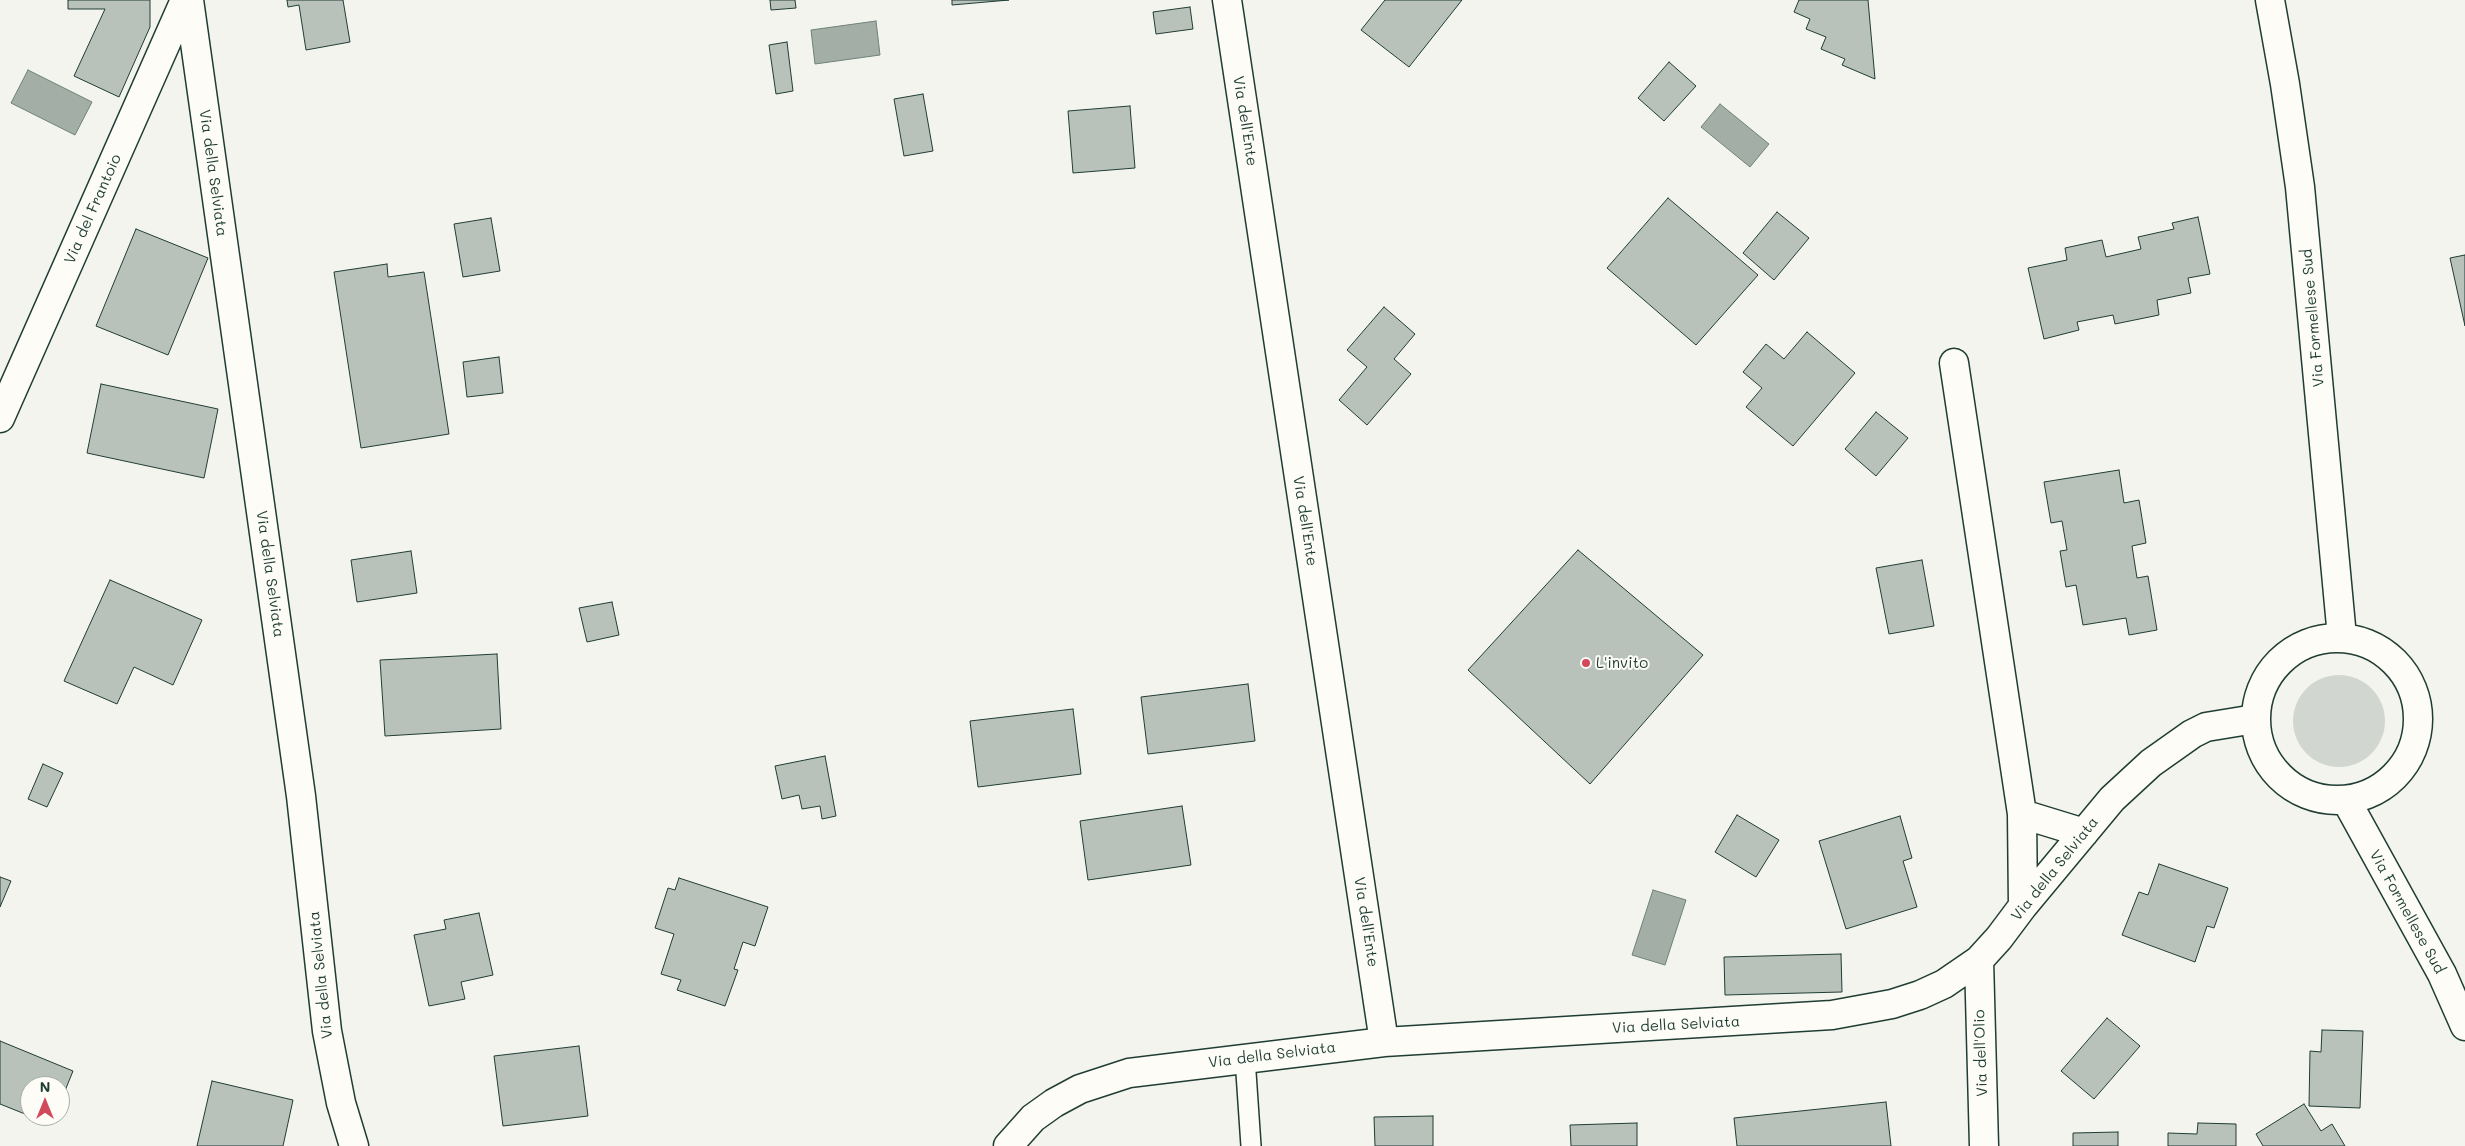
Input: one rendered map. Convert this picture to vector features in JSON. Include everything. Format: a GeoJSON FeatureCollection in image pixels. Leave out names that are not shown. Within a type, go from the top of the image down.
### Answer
{"type":"FeatureCollection","features":[{"type":"Feature","properties":{"kind":"street","name":"Via del Frantoio"},"geometry":{"type":"LineString","coordinates":[[0,418],[187,0]]}},
{"type":"Feature","properties":{"kind":"street","name":"Via della Selviata"},"geometry":{"type":"LineString","coordinates":[[187,0],[301,796],[327,1030],[337,1085],[354,1146]]}},
{"type":"Feature","properties":{"kind":"street","name":"Via dell'Ente"},"geometry":{"type":"LineString","coordinates":[[1227,0],[1384,1042]]}},
{"type":"Feature","properties":{"kind":"street","name":"Via Formellese Sud"},"geometry":{"type":"LineString","coordinates":[[2270,0],[2285,84],[2300,187],[2342,637]]}},
{"type":"Feature","properties":{"kind":"street"},"geometry":{"type":"LineString","coordinates":[[1954,363],[2022,814],[2023,906]]}},
{"type":"Feature","properties":{"kind":"street"},"geometry":{"type":"LineString","coordinates":[[2342,637],[2368,643],[2390,657],[2408,677],[2417,702],[2418,729],[2410,755],[2394,777],[2372,793],[2346,800],[2318,798],[2293,788],[2273,769],[2260,746],[2255,719],[2259,693],[2272,669],[2291,651],[2315,640],[2342,637]]}},
{"type":"Feature","properties":{"kind":"street","name":"Via della Selviata"},"geometry":{"type":"LineString","coordinates":[[1008,1146],[1033,1118],[1054,1103],[1080,1089],[1129,1073],[1384,1042],[1798,1018],[1856,1012],[1892,1004],[1920,995],[1944,984],[1979,960],[2084,833],[2134,778],[2172,748],[2206,728],[2255,719]]}},
{"type":"Feature","properties":{"kind":"street","name":"Via Formellese Sud"},"geometry":{"type":"LineString","coordinates":[[2346,800],[2442,974],[2465,1026]]}},
{"type":"Feature","properties":{"kind":"street"},"geometry":{"type":"LineString","coordinates":[[2022,814],[2084,833]]}},
{"type":"Feature","properties":{"kind":"street","name":"Via dell'Olio"},"geometry":{"type":"LineString","coordinates":[[1979,960],[1984,1146]]}},
{"type":"Feature","properties":{"kind":"lane"},"geometry":{"type":"LineString","coordinates":[[1245,1058],[1251,1146]]}},
{"type":"Feature","properties":{"kind":"shaded area"},"geometry":{"type":"Polygon","coordinates":[[[876,21],[880,55],[815,64],[811,30],[876,21]]]}},
{"type":"Feature","properties":{"kind":"shaded area"},"geometry":{"type":"Polygon","coordinates":[[[28,70],[92,102],[75,135],[11,103],[28,70]]]}},
{"type":"Feature","properties":{"kind":"shaded area"},"geometry":{"type":"Polygon","coordinates":[[[1720,104],[1769,144],[1750,167],[1701,127],[1720,104]]]}},
{"type":"Feature","properties":{"kind":"shaded area"},"geometry":{"type":"Polygon","coordinates":[[[2339,675],[2357,678],[2372,688],[2382,703],[2385,721],[2382,739],[2372,754],[2357,764],[2339,767],[2321,764],[2306,754],[2296,739],[2293,721],[2296,703],[2306,688],[2321,678],[2339,675]]]}},
{"type":"Feature","properties":{"kind":"shaded area"},"geometry":{"type":"Polygon","coordinates":[[[1653,890],[1686,900],[1665,965],[1632,955],[1653,890]]]}},
{"type":"Feature","properties":{"kind":"building"},"geometry":{"type":"Polygon","coordinates":[[[68,0],[150,0],[150,27],[119,97],[74,76],[105,9],[68,9],[68,0]]]}},
{"type":"Feature","properties":{"kind":"building"},"geometry":{"type":"Polygon","coordinates":[[[287,0],[343,0],[350,42],[306,50],[299,5],[288,7],[287,0]]]}},
{"type":"Feature","properties":{"kind":"building"},"geometry":{"type":"Polygon","coordinates":[[[770,0],[795,0],[796,8],[771,10],[770,0]]]}},
{"type":"Feature","properties":{"kind":"building"},"geometry":{"type":"Polygon","coordinates":[[[952,0],[1009,0],[952,5],[952,0]]]}},
{"type":"Feature","properties":{"kind":"building"},"geometry":{"type":"Polygon","coordinates":[[[1385,0],[1462,0],[1409,67],[1361,30],[1385,0]]]}},
{"type":"Feature","properties":{"kind":"building"},"geometry":{"type":"Polygon","coordinates":[[[1799,0],[1868,0],[1875,79],[1842,65],[1845,59],[1821,49],[1826,37],[1806,29],[1810,19],[1794,12],[1799,0]]]}},
{"type":"Feature","properties":{"kind":"building"},"geometry":{"type":"Polygon","coordinates":[[[1190,7],[1193,29],[1156,34],[1153,12],[1190,7]]]}},
{"type":"Feature","properties":{"kind":"building"},"geometry":{"type":"Polygon","coordinates":[[[787,42],[793,91],[776,94],[769,45],[787,42]]]}},
{"type":"Feature","properties":{"kind":"building"},"geometry":{"type":"Polygon","coordinates":[[[1669,62],[1696,86],[1664,121],[1638,98],[1669,62]]]}},
{"type":"Feature","properties":{"kind":"building"},"geometry":{"type":"Polygon","coordinates":[[[923,94],[933,151],[904,156],[894,99],[923,94]]]}},
{"type":"Feature","properties":{"kind":"building"},"geometry":{"type":"Polygon","coordinates":[[[1130,106],[1135,168],[1073,173],[1068,111],[1130,106]]]}},
{"type":"Feature","properties":{"kind":"building"},"geometry":{"type":"Polygon","coordinates":[[[1668,198],[1758,275],[1696,345],[1607,268],[1668,198]]]}},
{"type":"Feature","properties":{"kind":"building"},"geometry":{"type":"Polygon","coordinates":[[[1777,212],[1809,238],[1774,280],[1743,253],[1777,212]]]}},
{"type":"Feature","properties":{"kind":"building"},"geometry":{"type":"Polygon","coordinates":[[[2198,217],[2210,274],[2188,278],[2191,293],[2157,300],[2159,315],[2115,324],[2113,315],[2077,322],[2079,330],[2044,339],[2028,268],[2067,260],[2065,248],[2102,240],[2106,257],[2141,249],[2138,237],[2174,229],[2172,223],[2198,217]]]}},
{"type":"Feature","properties":{"kind":"building"},"geometry":{"type":"Polygon","coordinates":[[[491,218],[500,271],[463,277],[454,224],[491,218]]]}},
{"type":"Feature","properties":{"kind":"building"},"geometry":{"type":"Polygon","coordinates":[[[136,229],[208,258],[168,355],[96,326],[136,229]]]}},
{"type":"Feature","properties":{"kind":"building"},"geometry":{"type":"Polygon","coordinates":[[[2465,255],[2465,326],[2450,258],[2465,255]]]}},
{"type":"Feature","properties":{"kind":"building"},"geometry":{"type":"Polygon","coordinates":[[[387,264],[388,277],[424,272],[449,434],[361,448],[334,272],[387,264]]]}},
{"type":"Feature","properties":{"kind":"building"},"geometry":{"type":"Polygon","coordinates":[[[1384,307],[1415,334],[1394,359],[1411,374],[1367,425],[1339,400],[1367,367],[1347,350],[1384,307]]]}},
{"type":"Feature","properties":{"kind":"building"},"geometry":{"type":"Polygon","coordinates":[[[1807,332],[1855,373],[1793,446],[1746,407],[1762,388],[1743,372],[1766,344],[1784,359],[1807,332]]]}},
{"type":"Feature","properties":{"kind":"building"},"geometry":{"type":"Polygon","coordinates":[[[499,357],[503,393],[467,397],[463,362],[499,357]]]}},
{"type":"Feature","properties":{"kind":"building"},"geometry":{"type":"Polygon","coordinates":[[[101,384],[218,409],[204,478],[87,453],[101,384]]]}},
{"type":"Feature","properties":{"kind":"building"},"geometry":{"type":"Polygon","coordinates":[[[1876,412],[1908,438],[1876,476],[1845,449],[1876,412]]]}},
{"type":"Feature","properties":{"kind":"building"},"geometry":{"type":"Polygon","coordinates":[[[2119,470],[2124,503],[2139,500],[2146,543],[2132,546],[2137,578],[2148,576],[2157,630],[2129,635],[2126,618],[2083,625],[2076,585],[2066,587],[2060,551],[2067,550],[2062,521],[2051,523],[2044,482],[2119,470]]]}},
{"type":"Feature","properties":{"kind":"building","name":"L'invito"},"geometry":{"type":"Polygon","coordinates":[[[1578,550],[1703,655],[1590,784],[1468,670],[1578,550]]]}},
{"type":"Feature","properties":{"kind":"building"},"geometry":{"type":"Polygon","coordinates":[[[411,551],[417,593],[357,602],[351,560],[411,551]]]}},
{"type":"Feature","properties":{"kind":"building"},"geometry":{"type":"Polygon","coordinates":[[[1922,560],[1934,626],[1889,634],[1876,568],[1922,560]]]}},
{"type":"Feature","properties":{"kind":"building"},"geometry":{"type":"Polygon","coordinates":[[[110,580],[202,620],[173,685],[134,667],[117,704],[64,681],[110,580]]]}},
{"type":"Feature","properties":{"kind":"building"},"geometry":{"type":"Polygon","coordinates":[[[612,602],[619,635],[587,642],[579,608],[612,602]]]}},
{"type":"Feature","properties":{"kind":"building"},"geometry":{"type":"Polygon","coordinates":[[[497,654],[501,729],[385,736],[380,660],[497,654]]]}},
{"type":"Feature","properties":{"kind":"building"},"geometry":{"type":"Polygon","coordinates":[[[1248,684],[1255,741],[1148,754],[1141,697],[1248,684]]]}},
{"type":"Feature","properties":{"kind":"building"},"geometry":{"type":"Polygon","coordinates":[[[1073,709],[1081,774],[978,787],[970,721],[1073,709]]]}},
{"type":"Feature","properties":{"kind":"building"},"geometry":{"type":"Polygon","coordinates":[[[825,756],[836,816],[822,819],[820,806],[802,809],[799,795],[782,799],[775,766],[825,756]]]}},
{"type":"Feature","properties":{"kind":"building"},"geometry":{"type":"Polygon","coordinates":[[[43,764],[63,773],[47,807],[28,799],[43,764]]]}},
{"type":"Feature","properties":{"kind":"building"},"geometry":{"type":"Polygon","coordinates":[[[1182,806],[1191,865],[1088,880],[1080,821],[1182,806]]]}},
{"type":"Feature","properties":{"kind":"building"},"geometry":{"type":"Polygon","coordinates":[[[1737,815],[1779,840],[1756,877],[1715,852],[1737,815]]]}},
{"type":"Feature","properties":{"kind":"building"},"geometry":{"type":"Polygon","coordinates":[[[1900,816],[1912,858],[1903,861],[1917,907],[1846,929],[1819,841],[1900,816]]]}},
{"type":"Feature","properties":{"kind":"building"},"geometry":{"type":"Polygon","coordinates":[[[2159,864],[2228,888],[2214,928],[2207,926],[2195,962],[2122,935],[2139,892],[2148,895],[2159,864]]]}},
{"type":"Feature","properties":{"kind":"building"},"geometry":{"type":"Polygon","coordinates":[[[0,877],[11,881],[0,907],[0,877]]]}},
{"type":"Feature","properties":{"kind":"building"},"geometry":{"type":"Polygon","coordinates":[[[679,878],[768,907],[755,946],[743,942],[734,969],[738,970],[725,1006],[677,990],[681,980],[661,974],[674,934],[655,928],[668,888],[675,890],[679,878]]]}},
{"type":"Feature","properties":{"kind":"building"},"geometry":{"type":"Polygon","coordinates":[[[479,913],[493,975],[461,982],[465,999],[429,1006],[414,935],[446,929],[444,920],[479,913]]]}},
{"type":"Feature","properties":{"kind":"building"},"geometry":{"type":"Polygon","coordinates":[[[1841,954],[1842,992],[1725,995],[1724,957],[1841,954]]]}},
{"type":"Feature","properties":{"kind":"building"},"geometry":{"type":"Polygon","coordinates":[[[2107,1018],[2140,1046],[2094,1099],[2061,1071],[2107,1018]]]}},
{"type":"Feature","properties":{"kind":"building"},"geometry":{"type":"Polygon","coordinates":[[[2322,1030],[2363,1031],[2360,1108],[2309,1106],[2310,1051],[2321,1052],[2322,1030]]]}},
{"type":"Feature","properties":{"kind":"building"},"geometry":{"type":"Polygon","coordinates":[[[0,1041],[73,1071],[70,1078],[70,1076],[20,1076],[20,1112],[0,1104],[0,1041]]]}},
{"type":"Feature","properties":{"kind":"building"},"geometry":{"type":"Polygon","coordinates":[[[579,1046],[588,1116],[503,1126],[494,1056],[579,1046]]]}},
{"type":"Feature","properties":{"kind":"building"},"geometry":{"type":"Polygon","coordinates":[[[212,1081],[293,1100],[283,1146],[197,1146],[212,1081]]]}},
{"type":"Feature","properties":{"kind":"building"},"geometry":{"type":"Polygon","coordinates":[[[1886,1102],[1891,1146],[1737,1146],[1734,1118],[1886,1102]]]}},
{"type":"Feature","properties":{"kind":"building"},"geometry":{"type":"Polygon","coordinates":[[[2304,1104],[2321,1131],[2332,1124],[2345,1146],[2263,1146],[2256,1134],[2304,1104]]]}},
{"type":"Feature","properties":{"kind":"building"},"geometry":{"type":"Polygon","coordinates":[[[1433,1116],[1433,1146],[1375,1146],[1374,1117],[1433,1116]]]}},
{"type":"Feature","properties":{"kind":"building"},"geometry":{"type":"Polygon","coordinates":[[[1637,1123],[1637,1146],[1571,1146],[1570,1125],[1637,1123]]]}},
{"type":"Feature","properties":{"kind":"building"},"geometry":{"type":"Polygon","coordinates":[[[2198,1123],[2236,1124],[2236,1146],[2168,1146],[2168,1133],[2197,1134],[2198,1123]]]}},
{"type":"Feature","properties":{"kind":"building"},"geometry":{"type":"Polygon","coordinates":[[[2118,1132],[2118,1146],[2073,1146],[2073,1133],[2118,1132]]]}},
{"type":"Feature","properties":{"kind":"place","name":"L'invito"},"geometry":{"type":"Point","coordinates":[1586,663]}}]}
